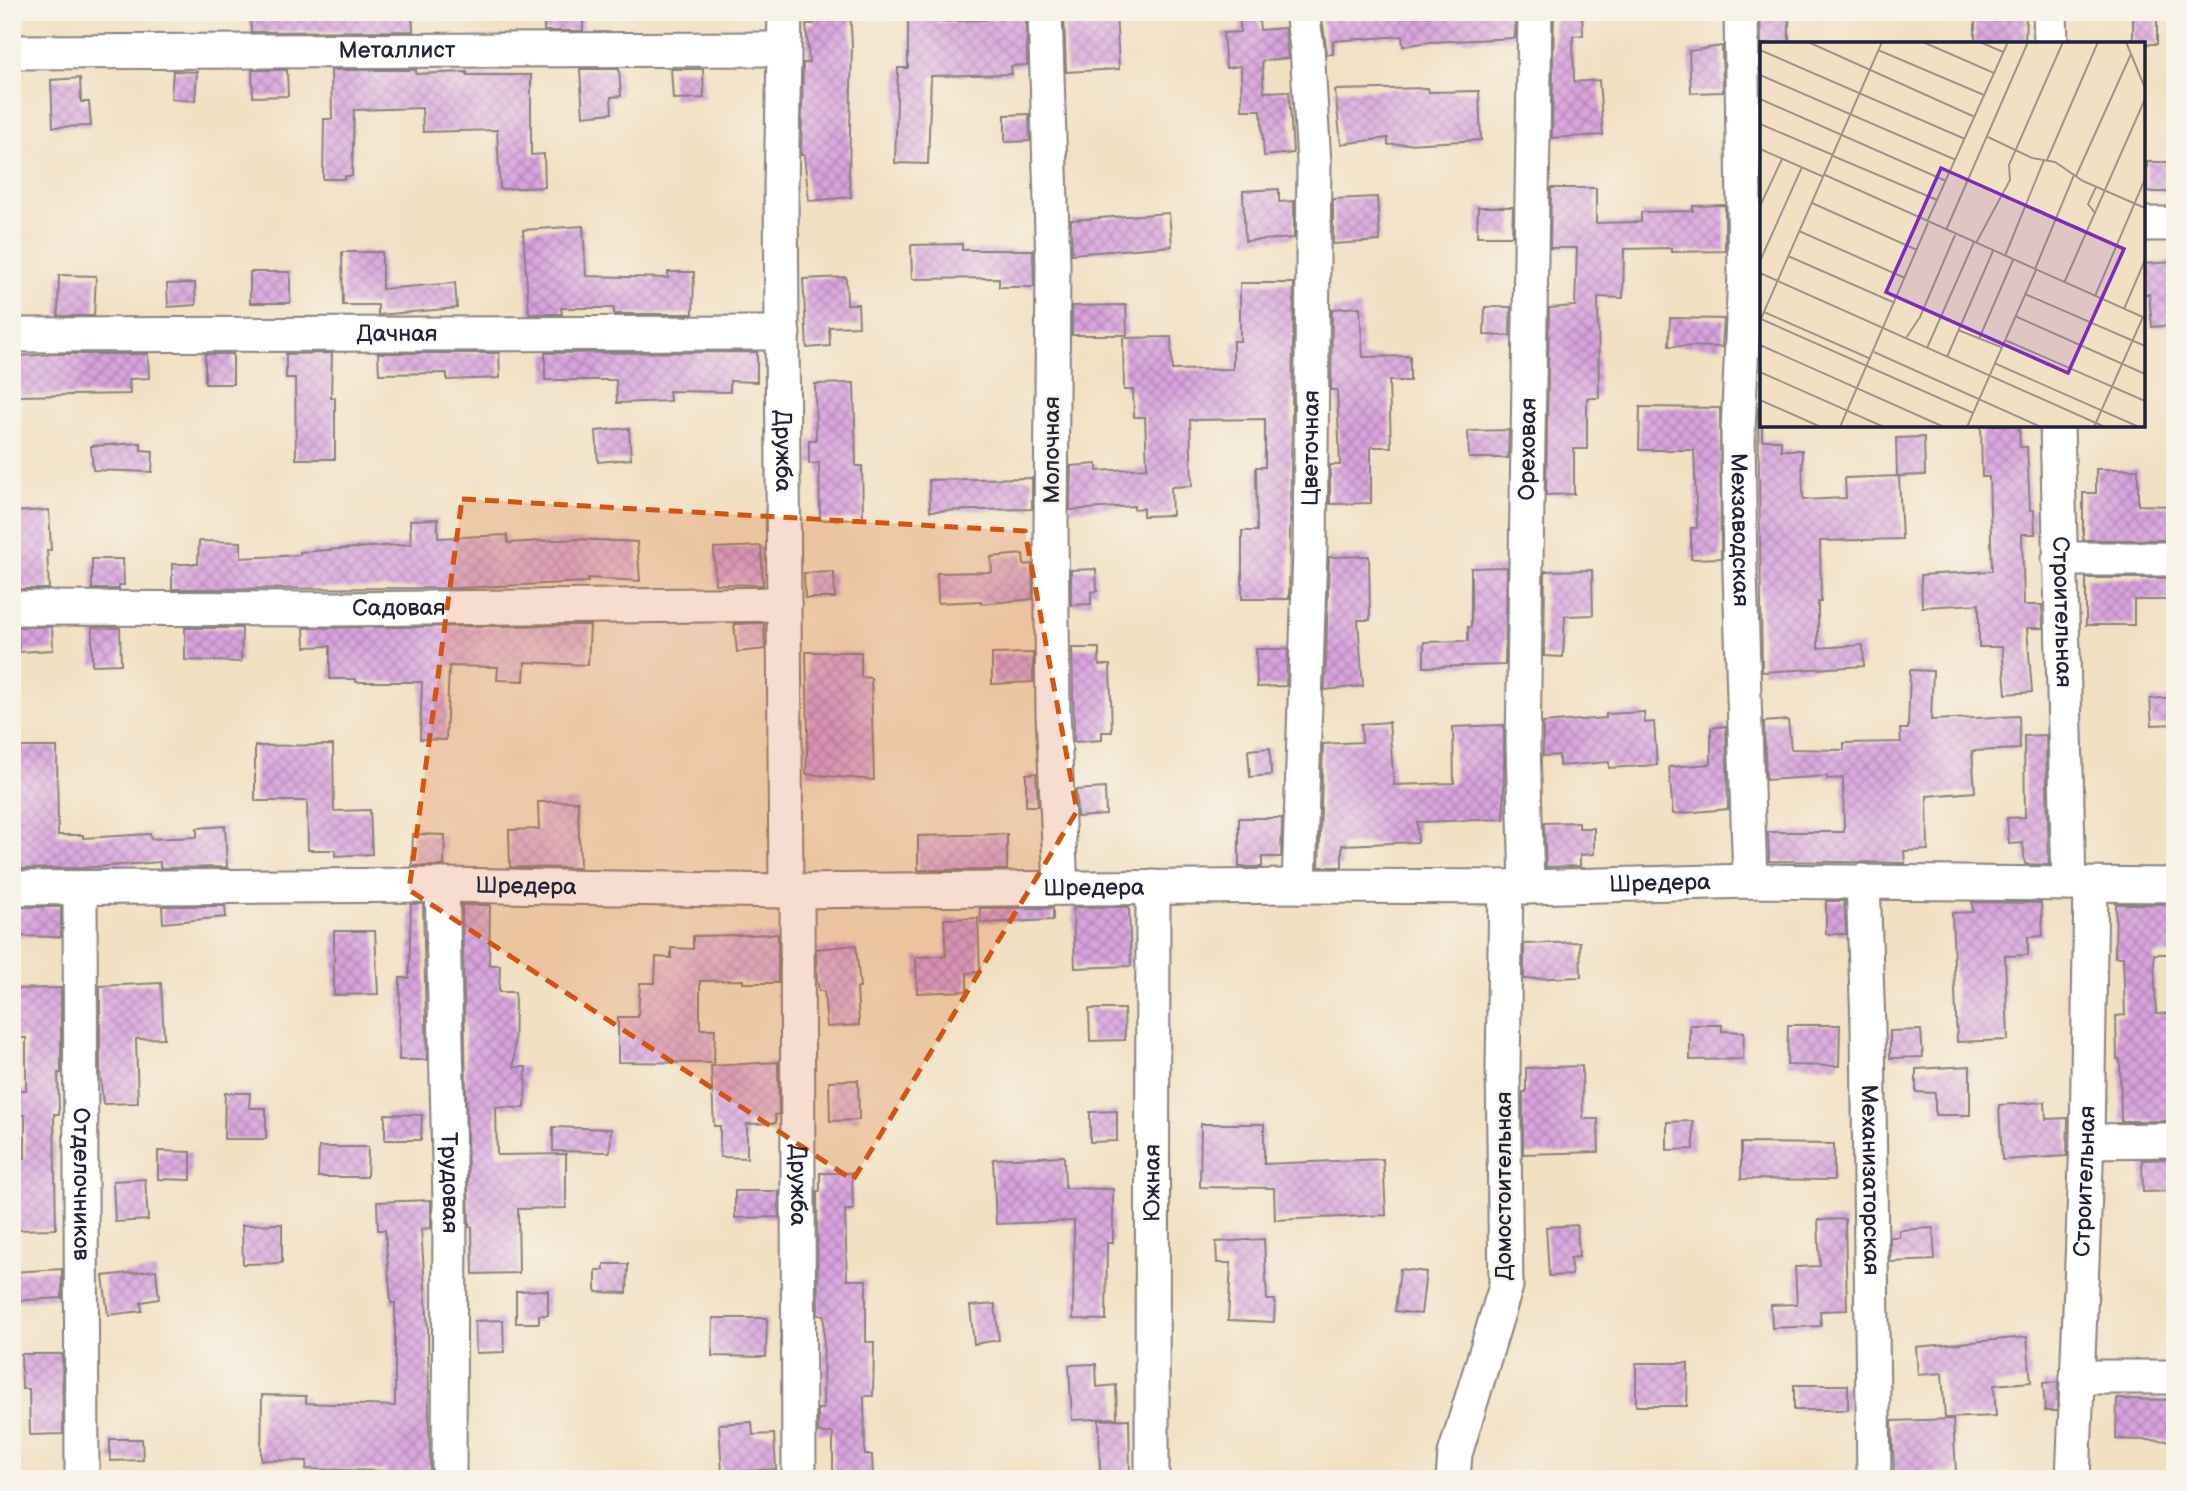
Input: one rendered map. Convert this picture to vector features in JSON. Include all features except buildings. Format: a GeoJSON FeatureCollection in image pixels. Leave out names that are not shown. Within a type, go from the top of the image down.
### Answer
{"type":"FeatureCollection","features":[{"type":"Feature","properties":{"kind":"street","name":"Дружба"},"geometry":{"type":"LineString","coordinates":[[785,12],[781,187],[784,604],[792,891],[799,1479]]}},
{"type":"Feature","properties":{"kind":"street","name":"Молочная"},"geometry":{"type":"LineString","coordinates":[[1045,12],[1053,264],[1053,713],[1061,888]]}},
{"type":"Feature","properties":{"kind":"street","name":"Цветочная"},"geometry":{"type":"LineString","coordinates":[[1299,886],[1310,550],[1314,163],[1307,47],[1302,12]]}},
{"type":"Feature","properties":{"kind":"street","name":"Ореховая"},"geometry":{"type":"LineString","coordinates":[[1516,887],[1523,745],[1535,12]]}},
{"type":"Feature","properties":{"kind":"street","name":"Мехзаводская"},"geometry":{"type":"LineString","coordinates":[[1741,12],[1745,273],[1738,470],[1750,881]]}},
{"type":"Feature","properties":{"kind":"street"},"geometry":{"type":"LineString","coordinates":[[2050,12],[2051,42]]}},
{"type":"Feature","properties":{"kind":"street","name":"Металлист"},"geometry":{"type":"LineString","coordinates":[[12,52],[783,49]]}},
{"type":"Feature","properties":{"kind":"street"},"geometry":{"type":"LineString","coordinates":[[2145,224],[2175,224]]}},
{"type":"Feature","properties":{"kind":"street","name":"Дачная"},"geometry":{"type":"LineString","coordinates":[[12,335],[783,333]]}},
{"type":"Feature","properties":{"kind":"street","name":"Строительная"},"geometry":{"type":"LineString","coordinates":[[2057,427],[2059,559],[2080,884],[2087,1141],[2073,1479]]}},
{"type":"Feature","properties":{"kind":"street"},"geometry":{"type":"LineString","coordinates":[[2059,559],[2175,559]]}},
{"type":"Feature","properties":{"kind":"street","name":"Садовая"},"geometry":{"type":"LineString","coordinates":[[12,608],[334,609],[784,604]]}},
{"type":"Feature","properties":{"kind":"street","name":"Шредера"},"geometry":{"type":"LineString","coordinates":[[12,888],[442,885],[792,891],[1299,886],[1516,887],[1750,881],[2175,885]]}},
{"type":"Feature","properties":{"kind":"street","name":"Механизаторская"},"geometry":{"type":"LineString","coordinates":[[1863,881],[1868,1027],[1874,1479]]}},
{"type":"Feature","properties":{"kind":"street","name":"Трудовая"},"geometry":{"type":"LineString","coordinates":[[442,885],[450,1199],[449,1479]]}},
{"type":"Feature","properties":{"kind":"street","name":"Южная"},"geometry":{"type":"LineString","coordinates":[[1152,1479],[1153,887]]}},
{"type":"Feature","properties":{"kind":"street","name":"Домостоительная"},"geometry":{"type":"LineString","coordinates":[[1453,1479],[1455,1454],[1506,1286],[1503,1067],[1516,887]]}},
{"type":"Feature","properties":{"kind":"street","name":"Отделочников"},"geometry":{"type":"LineString","coordinates":[[80,888],[82,1479]]}},
{"type":"Feature","properties":{"kind":"street"},"geometry":{"type":"LineString","coordinates":[[2087,1141],[2175,1140]]}},
{"type":"Feature","properties":{"kind":"street"},"geometry":{"type":"LineString","coordinates":[[2077,1377],[2175,1377]]}},
{"type":"Feature","properties":{"kind":"highlighted area"},"geometry":{"type":"Polygon","coordinates":[[[462,499],[1025,531],[1077,811],[853,1180],[409,890],[462,499]]]}}]}
